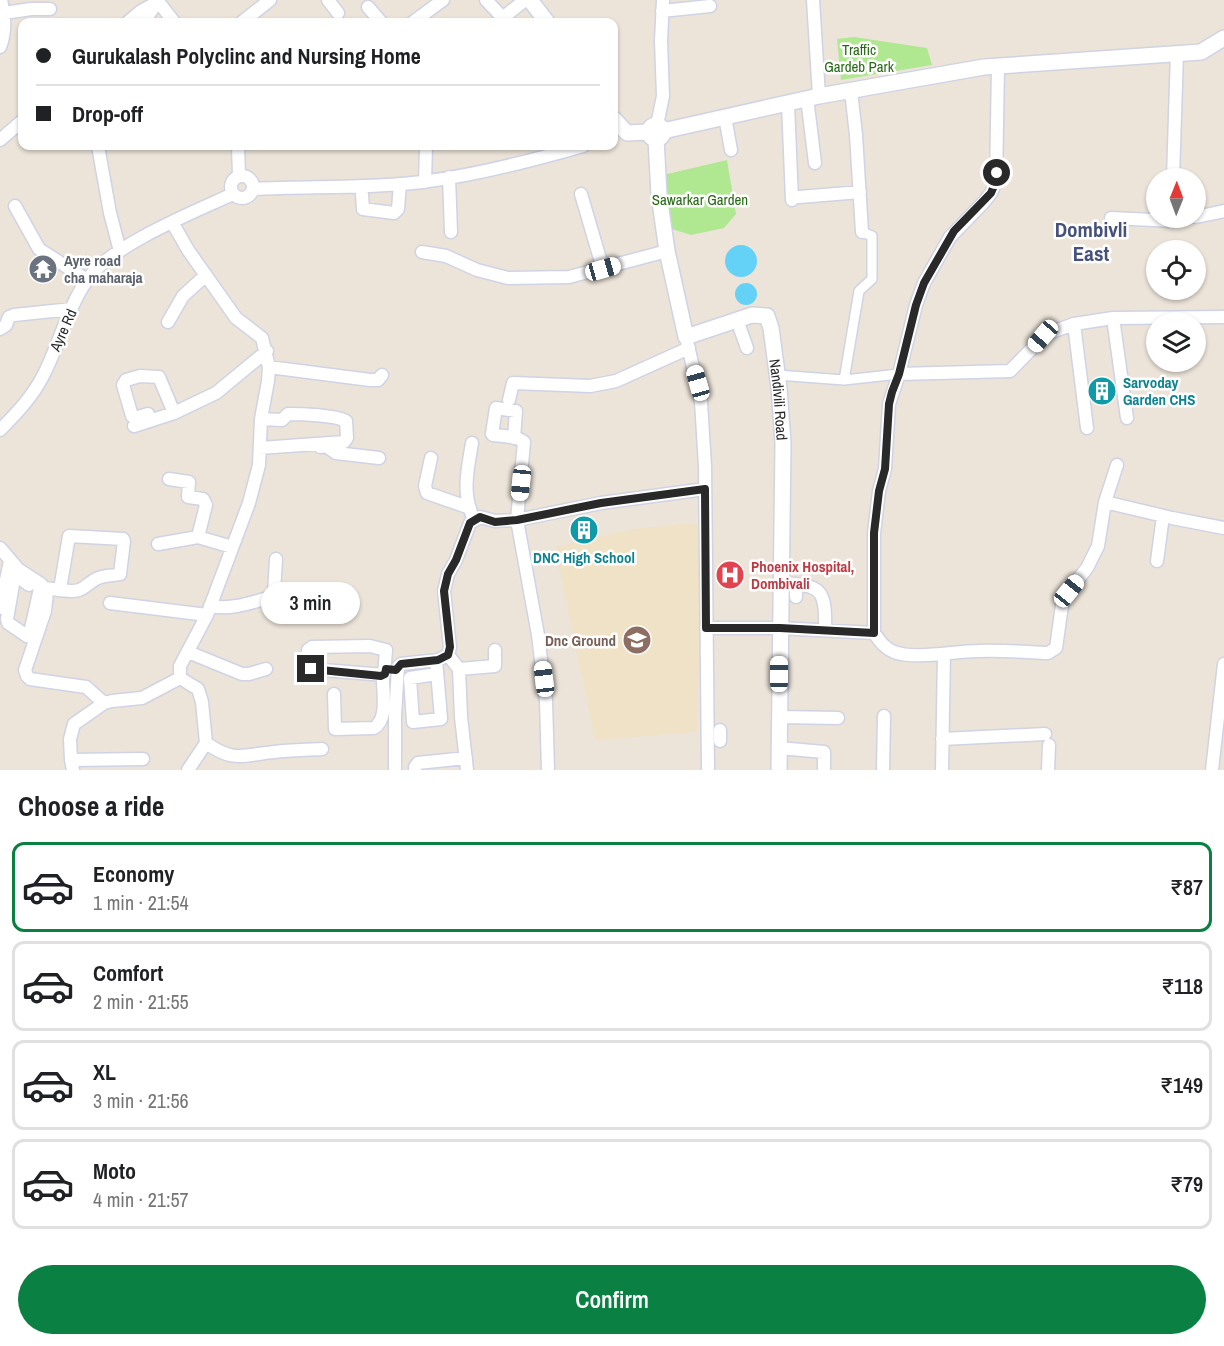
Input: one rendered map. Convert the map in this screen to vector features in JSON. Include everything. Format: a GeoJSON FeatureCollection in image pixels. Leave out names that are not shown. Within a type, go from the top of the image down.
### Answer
{"type":"FeatureCollection","features":[{"type":"Feature","properties":{"kind":"street"},"geometry":{"type":"LineString","coordinates":[[0,46],[3,41],[4,13],[1,0]]}},
{"type":"Feature","properties":{"kind":"street"},"geometry":{"type":"LineString","coordinates":[[247,18],[270,0]]}},
{"type":"Feature","properties":{"kind":"street"},"geometry":{"type":"LineString","coordinates":[[328,0],[338,13]]}},
{"type":"Feature","properties":{"kind":"street"},"geometry":{"type":"LineString","coordinates":[[419,18],[443,0]]}},
{"type":"Feature","properties":{"kind":"street"},"geometry":{"type":"LineString","coordinates":[[486,0],[501,16],[505,16],[525,0]]}},
{"type":"Feature","properties":{"kind":"street"},"geometry":{"type":"LineString","coordinates":[[530,0],[544,18]]}},
{"type":"Feature","properties":{"kind":"street"},"geometry":{"type":"LineString","coordinates":[[813,0],[815,163]]}},
{"type":"Feature","properties":{"kind":"street"},"geometry":{"type":"LineString","coordinates":[[133,18],[158,1]]}},
{"type":"Feature","properties":{"kind":"street"},"geometry":{"type":"LineString","coordinates":[[147,18],[158,1]]}},
{"type":"Feature","properties":{"kind":"street"},"geometry":{"type":"LineString","coordinates":[[158,1],[171,18]]}},
{"type":"Feature","properties":{"kind":"street"},"geometry":{"type":"LineString","coordinates":[[708,770],[716,736],[706,628],[705,489],[701,402],[667,251],[659,195],[656,132],[663,96],[663,5],[710,6]]}},
{"type":"Feature","properties":{"kind":"street"},"geometry":{"type":"LineString","coordinates":[[368,7],[378,18]]}},
{"type":"Feature","properties":{"kind":"street"},"geometry":{"type":"LineString","coordinates":[[4,13],[50,9]]}},
{"type":"Feature","properties":{"kind":"street"},"geometry":{"type":"LineString","coordinates":[[620,135],[656,132],[813,97],[998,66],[1201,52],[1224,38]]}},
{"type":"Feature","properties":{"kind":"street"},"geometry":{"type":"LineString","coordinates":[[1173,168],[1177,53]]}},
{"type":"Feature","properties":{"kind":"street"},"geometry":{"type":"LineString","coordinates":[[998,66],[996,181],[991,193],[983,203],[954,231],[924,283],[889,404],[885,469],[879,491],[874,533],[874,633],[884,647],[895,652],[944,654],[976,651],[1048,653],[1056,648],[1062,604],[1087,568],[1098,546],[1116,465]]}},
{"type":"Feature","properties":{"kind":"street"},"geometry":{"type":"LineString","coordinates":[[851,91],[856,192]]}},
{"type":"Feature","properties":{"kind":"street"},"geometry":{"type":"LineString","coordinates":[[789,104],[795,198],[856,192]]}},
{"type":"Feature","properties":{"kind":"street"},"geometry":{"type":"LineString","coordinates":[[725,117],[734,133],[731,150]]}},
{"type":"Feature","properties":{"kind":"street"},"geometry":{"type":"LineString","coordinates":[[0,140],[18,124]]}},
{"type":"Feature","properties":{"kind":"street"},"geometry":{"type":"LineString","coordinates":[[99,150],[110,213],[120,251]]}},
{"type":"Feature","properties":{"kind":"street"},"geometry":{"type":"LineString","coordinates":[[238,150],[239,176],[232,183],[233,194],[243,198],[253,189]]}},
{"type":"Feature","properties":{"kind":"street"},"geometry":{"type":"LineString","coordinates":[[425,182],[426,150]]}},
{"type":"Feature","properties":{"kind":"street"},"geometry":{"type":"LineString","coordinates":[[253,189],[425,182],[568,150]]}},
{"type":"Feature","properties":{"kind":"street"},"geometry":{"type":"LineString","coordinates":[[844,380],[859,291],[872,279],[872,236],[862,232],[850,167]]}},
{"type":"Feature","properties":{"kind":"street"},"geometry":{"type":"LineString","coordinates":[[239,176],[249,179],[253,189]]}},
{"type":"Feature","properties":{"kind":"street"},"geometry":{"type":"LineString","coordinates":[[449,177],[451,232]]}},
{"type":"Feature","properties":{"kind":"street"},"geometry":{"type":"LineString","coordinates":[[362,194],[363,209],[394,213],[398,209],[400,184]]}},
{"type":"Feature","properties":{"kind":"street","name":"Ayre Rd"},"geometry":{"type":"LineString","coordinates":[[0,430],[25,405],[43,376],[72,309],[87,280],[97,268],[120,251],[172,222],[233,194]]}},
{"type":"Feature","properties":{"kind":"street"},"geometry":{"type":"LineString","coordinates":[[581,194],[603,269]]}},
{"type":"Feature","properties":{"kind":"street"},"geometry":{"type":"LineString","coordinates":[[15,206],[39,249],[87,280]]}},
{"type":"Feature","properties":{"kind":"street"},"geometry":{"type":"LineString","coordinates":[[1206,214],[1224,211]]}},
{"type":"Feature","properties":{"kind":"street"},"geometry":{"type":"LineString","coordinates":[[1111,218],[1146,219]]}},
{"type":"Feature","properties":{"kind":"street"},"geometry":{"type":"LineString","coordinates":[[172,222],[205,276],[236,318],[262,338],[267,351],[269,367],[261,419],[260,452],[249,503],[209,610],[180,666],[180,678]]}},
{"type":"Feature","properties":{"kind":"street"},"geometry":{"type":"LineString","coordinates":[[422,252],[446,256],[477,270],[508,278],[569,277],[667,251]]}},
{"type":"Feature","properties":{"kind":"street"},"geometry":{"type":"LineString","coordinates":[[168,322],[183,296],[205,276]]}},
{"type":"Feature","properties":{"kind":"street"},"geometry":{"type":"LineString","coordinates":[[0,329],[6,325],[9,317],[14,315],[72,309]]}},
{"type":"Feature","properties":{"kind":"street","name":"Nandivili Road"},"geometry":{"type":"LineString","coordinates":[[687,342],[752,315],[767,316],[771,328],[783,443],[779,770]]}},
{"type":"Feature","properties":{"kind":"street"},"geometry":{"type":"LineString","coordinates":[[777,375],[844,380],[899,374],[1005,373],[1016,367],[1046,334],[1074,324],[1113,318],[1224,317]]}},
{"type":"Feature","properties":{"kind":"street"},"geometry":{"type":"LineString","coordinates":[[1113,318],[1127,418]]}},
{"type":"Feature","properties":{"kind":"street"},"geometry":{"type":"LineString","coordinates":[[737,320],[747,348]]}},
{"type":"Feature","properties":{"kind":"street"},"geometry":{"type":"LineString","coordinates":[[1074,324],[1088,428]]}},
{"type":"Feature","properties":{"kind":"street"},"geometry":{"type":"LineString","coordinates":[[509,400],[513,383],[590,386],[616,381],[687,342]]}},
{"type":"Feature","properties":{"kind":"street"},"geometry":{"type":"LineString","coordinates":[[134,426],[216,393],[267,351]]}},
{"type":"Feature","properties":{"kind":"street"},"geometry":{"type":"LineString","coordinates":[[269,367],[370,380],[378,380],[382,375]]}},
{"type":"Feature","properties":{"kind":"street"},"geometry":{"type":"LineString","coordinates":[[260,452],[344,442],[346,438],[346,421],[339,418],[318,417],[311,413],[288,414],[282,420],[261,419]]}},
{"type":"Feature","properties":{"kind":"street"},"geometry":{"type":"LineString","coordinates":[[514,438],[522,440],[525,446],[517,520],[538,635],[545,690],[548,770]]}},
{"type":"Feature","properties":{"kind":"street"},"geometry":{"type":"LineString","coordinates":[[438,674],[411,676],[409,680],[412,720],[415,723],[441,719],[438,674],[442,658],[450,647],[444,591],[448,574],[456,560],[472,513],[466,480],[472,443]]}},
{"type":"Feature","properties":{"kind":"street"},"geometry":{"type":"LineString","coordinates":[[260,452],[326,446],[336,453],[379,458]]}},
{"type":"Feature","properties":{"kind":"street"},"geometry":{"type":"LineString","coordinates":[[431,458],[425,486],[427,493],[495,522],[517,520],[601,503],[705,489]]}},
{"type":"Feature","properties":{"kind":"street"},"geometry":{"type":"LineString","coordinates":[[169,480],[189,482],[188,497],[205,501],[198,537]]}},
{"type":"Feature","properties":{"kind":"street"},"geometry":{"type":"LineString","coordinates":[[1106,502],[1224,528]]}},
{"type":"Feature","properties":{"kind":"street"},"geometry":{"type":"LineString","coordinates":[[1156,561],[1163,516]]}},
{"type":"Feature","properties":{"kind":"street"},"geometry":{"type":"LineString","coordinates":[[41,588],[76,591],[99,577],[120,574],[123,538],[69,536],[60,589]]}},
{"type":"Feature","properties":{"kind":"street"},"geometry":{"type":"LineString","coordinates":[[158,544],[198,537],[232,547]]}},
{"type":"Feature","properties":{"kind":"street"},"geometry":{"type":"LineString","coordinates":[[0,548],[6,566],[1,602]]}},
{"type":"Feature","properties":{"kind":"street"},"geometry":{"type":"LineString","coordinates":[[110,603],[209,610],[236,608],[271,597],[274,593],[276,559]]}},
{"type":"Feature","properties":{"kind":"street"},"geometry":{"type":"LineString","coordinates":[[6,566],[41,588],[48,596],[25,670],[27,676],[86,687],[104,703]]}},
{"type":"Feature","properties":{"kind":"street"},"geometry":{"type":"LineString","coordinates":[[780,583],[810,585],[818,592],[825,606],[825,630]]}},
{"type":"Feature","properties":{"kind":"street"},"geometry":{"type":"LineString","coordinates":[[795,597],[796,584]]}},
{"type":"Feature","properties":{"kind":"street"},"geometry":{"type":"LineString","coordinates":[[706,628],[780,628],[874,633]]}},
{"type":"Feature","properties":{"kind":"street"},"geometry":{"type":"LineString","coordinates":[[390,675],[311,669],[307,665],[308,650],[312,647],[367,646],[385,649],[390,675],[389,716],[395,770]]}},
{"type":"Feature","properties":{"kind":"street"},"geometry":{"type":"LineString","coordinates":[[352,680],[390,675],[401,664],[442,658],[459,669],[495,666],[495,650]]}},
{"type":"Feature","properties":{"kind":"street"},"geometry":{"type":"LineString","coordinates":[[188,652],[242,674],[266,669]]}},
{"type":"Feature","properties":{"kind":"street"},"geometry":{"type":"LineString","coordinates":[[942,770],[944,654]]}},
{"type":"Feature","properties":{"kind":"street"},"geometry":{"type":"LineString","coordinates":[[412,663],[414,676]]}},
{"type":"Feature","properties":{"kind":"street"},"geometry":{"type":"LineString","coordinates":[[1212,770],[1224,664]]}},
{"type":"Feature","properties":{"kind":"street"},"geometry":{"type":"LineString","coordinates":[[415,770],[418,763],[461,764],[459,669]]}},
{"type":"Feature","properties":{"kind":"street"},"geometry":{"type":"LineString","coordinates":[[136,763],[72,765],[70,739],[74,724],[104,703],[142,698],[180,678]]}},
{"type":"Feature","properties":{"kind":"street"},"geometry":{"type":"LineString","coordinates":[[180,678],[198,689],[202,702],[206,743],[188,770]]}},
{"type":"Feature","properties":{"kind":"street"},"geometry":{"type":"LineString","coordinates":[[334,694],[335,729],[374,728],[389,716]]}},
{"type":"Feature","properties":{"kind":"street"},"geometry":{"type":"LineString","coordinates":[[883,770],[884,716]]}},
{"type":"Feature","properties":{"kind":"street"},"geometry":{"type":"LineString","coordinates":[[779,717],[838,718]]}},
{"type":"Feature","properties":{"kind":"street"},"geometry":{"type":"LineString","coordinates":[[942,739],[1047,739],[1048,770]]}},
{"type":"Feature","properties":{"kind":"street"},"geometry":{"type":"LineString","coordinates":[[206,743],[229,756],[244,758],[273,752],[322,749]]}},
{"type":"Feature","properties":{"kind":"street"},"geometry":{"type":"LineString","coordinates":[[779,748],[824,752],[824,770]]}},
{"type":"Feature","properties":{"kind":"shaded area","name":"Dnc Ground"},"geometry":{"type":"Polygon","coordinates":[[[702,524],[697,732],[595,740],[555,547],[633,529],[702,524]]]}},
{"type":"Feature","properties":{"kind":"green space","name":"Traffic Gardeb Park"},"geometry":{"type":"Polygon","coordinates":[[[854,37],[927,48],[932,65],[841,80],[837,39],[854,37]]]}},
{"type":"Feature","properties":{"kind":"green space","name":"Sawarkar Garden"},"geometry":{"type":"Polygon","coordinates":[[[727,160],[736,214],[724,228],[691,235],[672,229],[663,175],[727,160]]]}},
{"type":"Feature","properties":{"kind":"water"},"geometry":{"type":"Polygon","coordinates":[[[741,245],[752,250],[757,261],[752,272],[741,277],[730,272],[725,261],[730,250],[741,245]]]}},
{"type":"Feature","properties":{"kind":"water"},"geometry":{"type":"Polygon","coordinates":[[[746,283],[756,290],[757,294],[750,304],[746,305],[736,298],[735,294],[742,284],[746,283]]]}},
{"type":"Feature","properties":{"kind":"place","name":"Ayre road cha maharaja"},"geometry":{"type":"Point","coordinates":[43,269]}},
{"type":"Feature","properties":{"kind":"place","name":"Sarvoday Garden CHS"},"geometry":{"type":"Point","coordinates":[1102,391]}},
{"type":"Feature","properties":{"kind":"place","name":"DNC High School"},"geometry":{"type":"Point","coordinates":[584,530]}},
{"type":"Feature","properties":{"kind":"place","name":"Phoenix Hospital, Dombivali"},"geometry":{"type":"Point","coordinates":[730,575]}},
{"type":"Feature","properties":{"kind":"place","name":"Dnc Ground"},"geometry":{"type":"Point","coordinates":[637,640]}},
{"type":"Feature","properties":{"kind":"district","name":"Dombivli East"},"geometry":{"type":"Point","coordinates":[1091,241]}},
{"type":"Feature","properties":{"kind":"route"},"geometry":{"type":"LineString","coordinates":[[311,669],[381,676],[385,674],[386,669],[396,670],[401,664],[438,660],[448,655],[450,647],[444,591],[448,574],[456,560],[470,523],[474,519],[480,517],[495,522],[517,520],[601,503],[705,489],[706,628],[780,628],[874,633],[874,533],[879,491],[885,469],[889,404],[892,392],[924,283],[954,231],[991,193],[997,173]]}}]}
